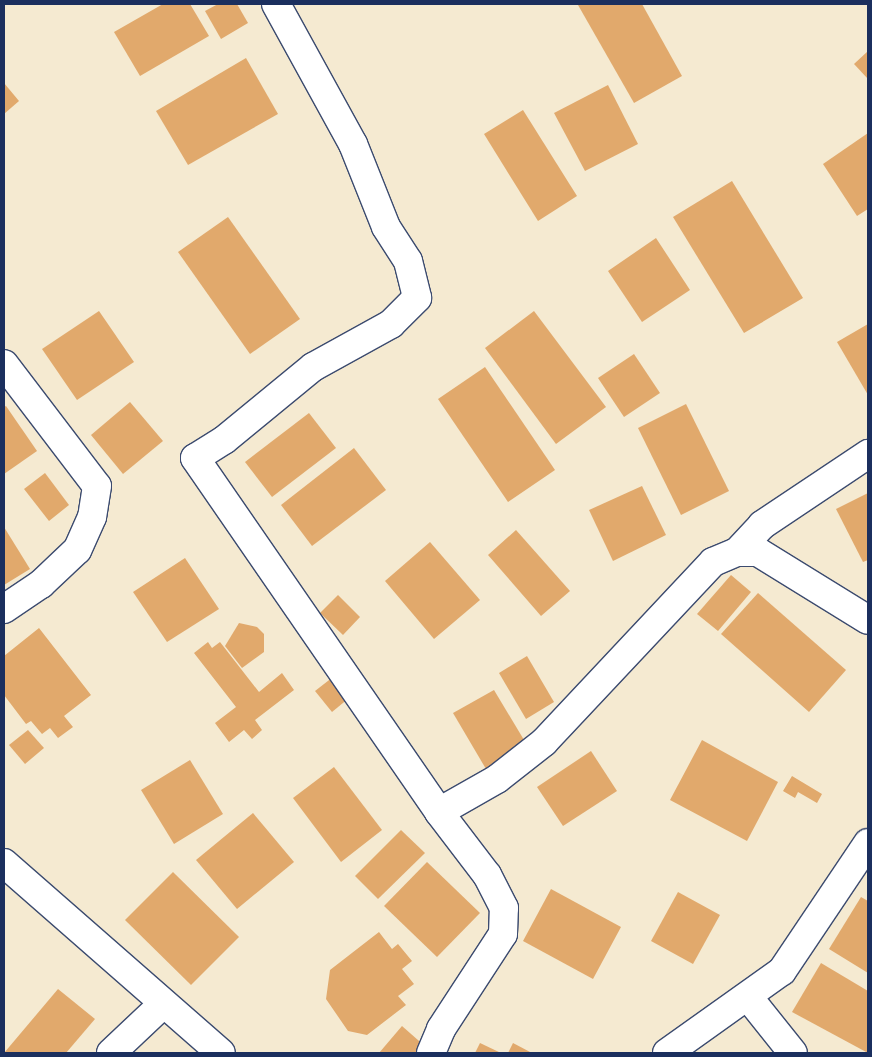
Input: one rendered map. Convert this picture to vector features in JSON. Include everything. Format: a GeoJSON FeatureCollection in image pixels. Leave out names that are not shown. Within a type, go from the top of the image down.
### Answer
{"type":"FeatureCollection","features":[{"type":"Feature","properties":{"kind":"street"},"geometry":{"type":"LineString","coordinates":[[276,4],[353,144],[386,227],[408,262],[417,298],[391,324],[313,367],[224,440],[195,458],[439,812],[487,875],[504,908],[503,934],[441,1029],[431,1053]]}},
{"type":"Feature","properties":{"kind":"street"},"geometry":{"type":"LineString","coordinates":[[4,364],[97,486],[92,517],[77,550],[41,584],[4,609]]}},
{"type":"Feature","properties":{"kind":"street"},"geometry":{"type":"LineString","coordinates":[[736,552],[762,524],[868,454]]}},
{"type":"Feature","properties":{"kind":"street"},"geometry":{"type":"LineString","coordinates":[[439,812],[497,779],[544,742],[713,562],[736,552],[758,552],[868,620]]}},
{"type":"Feature","properties":{"kind":"street"},"geometry":{"type":"LineString","coordinates":[[667,1053],[686,1035],[749,998],[782,971],[868,842]]}},
{"type":"Feature","properties":{"kind":"street"},"geometry":{"type":"LineString","coordinates":[[4,863],[221,1053]]}},
{"type":"Feature","properties":{"kind":"street"},"geometry":{"type":"LineString","coordinates":[[749,998],[793,1053]]}},
{"type":"Feature","properties":{"kind":"street"},"geometry":{"type":"LineString","coordinates":[[111,1053],[164,1004]]}},
{"type":"Feature","properties":{"kind":"building"},"geometry":{"type":"Polygon","coordinates":[[[163,4],[190,4],[209,36],[140,76],[114,32],[163,4]]]}},
{"type":"Feature","properties":{"kind":"building"},"geometry":{"type":"Polygon","coordinates":[[[218,4],[237,4],[248,23],[221,39],[205,11],[218,4]]]}},
{"type":"Feature","properties":{"kind":"building"},"geometry":{"type":"Polygon","coordinates":[[[642,4],[682,76],[634,103],[578,5],[642,4]]]}},
{"type":"Feature","properties":{"kind":"building"},"geometry":{"type":"Polygon","coordinates":[[[868,51],[868,79],[854,64],[868,51]]]}},
{"type":"Feature","properties":{"kind":"building"},"geometry":{"type":"Polygon","coordinates":[[[246,58],[278,114],[188,165],[156,111],[246,58]]]}},
{"type":"Feature","properties":{"kind":"building"},"geometry":{"type":"Polygon","coordinates":[[[4,83],[19,101],[4,114],[4,83]]]}},
{"type":"Feature","properties":{"kind":"building"},"geometry":{"type":"Polygon","coordinates":[[[608,85],[638,144],[585,171],[554,113],[608,85]]]}},
{"type":"Feature","properties":{"kind":"building"},"geometry":{"type":"Polygon","coordinates":[[[523,110],[577,196],[538,221],[484,134],[523,110]]]}},
{"type":"Feature","properties":{"kind":"building"},"geometry":{"type":"Polygon","coordinates":[[[868,133],[868,209],[857,216],[823,164],[868,133]]]}},
{"type":"Feature","properties":{"kind":"building"},"geometry":{"type":"Polygon","coordinates":[[[732,181],[803,298],[744,333],[673,217],[732,181]]]}},
{"type":"Feature","properties":{"kind":"building"},"geometry":{"type":"Polygon","coordinates":[[[228,217],[300,319],[250,354],[178,252],[228,217]]]}},
{"type":"Feature","properties":{"kind":"building"},"geometry":{"type":"Polygon","coordinates":[[[656,238],[690,290],[642,322],[608,271],[656,238]]]}},
{"type":"Feature","properties":{"kind":"building"},"geometry":{"type":"Polygon","coordinates":[[[99,311],[134,362],[77,400],[42,349],[99,311]]]}},
{"type":"Feature","properties":{"kind":"building"},"geometry":{"type":"Polygon","coordinates":[[[534,311],[606,407],[556,444],[485,348],[534,311]]]}},
{"type":"Feature","properties":{"kind":"building"},"geometry":{"type":"Polygon","coordinates":[[[868,324],[868,395],[837,342],[868,324]]]}},
{"type":"Feature","properties":{"kind":"building"},"geometry":{"type":"Polygon","coordinates":[[[634,354],[660,393],[624,417],[598,378],[634,354]]]}},
{"type":"Feature","properties":{"kind":"building"},"geometry":{"type":"Polygon","coordinates":[[[485,367],[555,470],[508,502],[438,399],[485,367]]]}},
{"type":"Feature","properties":{"kind":"building"},"geometry":{"type":"Polygon","coordinates":[[[130,402],[163,441],[123,474],[91,435],[130,402]]]}},
{"type":"Feature","properties":{"kind":"building"},"geometry":{"type":"Polygon","coordinates":[[[686,404],[729,491],[681,515],[638,428],[686,404]]]}},
{"type":"Feature","properties":{"kind":"building"},"geometry":{"type":"Polygon","coordinates":[[[6,406],[37,451],[4,474],[4,407],[6,406]]]}},
{"type":"Feature","properties":{"kind":"building"},"geometry":{"type":"Polygon","coordinates":[[[309,413],[336,448],[272,497],[245,462],[309,413]]]}},
{"type":"Feature","properties":{"kind":"building"},"geometry":{"type":"Polygon","coordinates":[[[354,448],[386,490],[312,546],[281,505],[354,448]]]}},
{"type":"Feature","properties":{"kind":"building"},"geometry":{"type":"Polygon","coordinates":[[[45,473],[69,505],[49,521],[24,489],[45,473]]]}},
{"type":"Feature","properties":{"kind":"building"},"geometry":{"type":"Polygon","coordinates":[[[642,486],[666,535],[613,561],[589,510],[642,486]]]}},
{"type":"Feature","properties":{"kind":"building"},"geometry":{"type":"Polygon","coordinates":[[[868,493],[868,560],[863,562],[836,509],[868,493]]]}},
{"type":"Feature","properties":{"kind":"building"},"geometry":{"type":"Polygon","coordinates":[[[4,527],[30,569],[4,585],[4,527]]]}},
{"type":"Feature","properties":{"kind":"building"},"geometry":{"type":"Polygon","coordinates":[[[516,530],[570,591],[541,616],[488,555],[516,530]]]}},
{"type":"Feature","properties":{"kind":"building"},"geometry":{"type":"Polygon","coordinates":[[[430,542],[480,600],[434,639],[385,581],[430,542]]]}},
{"type":"Feature","properties":{"kind":"building"},"geometry":{"type":"Polygon","coordinates":[[[185,558],[219,609],[167,642],[133,592],[185,558]]]}},
{"type":"Feature","properties":{"kind":"building"},"geometry":{"type":"Polygon","coordinates":[[[731,575],[751,592],[718,631],[697,614],[731,575]]]}},
{"type":"Feature","properties":{"kind":"building"},"geometry":{"type":"Polygon","coordinates":[[[758,593],[846,670],[809,712],[721,634],[758,593]]]}},
{"type":"Feature","properties":{"kind":"building"},"geometry":{"type":"Polygon","coordinates":[[[338,595],[360,617],[343,635],[320,613],[338,595]]]}},
{"type":"Feature","properties":{"kind":"building"},"geometry":{"type":"Polygon","coordinates":[[[239,623],[257,627],[264,634],[264,652],[242,668],[225,646],[239,623]]]}},
{"type":"Feature","properties":{"kind":"building"},"geometry":{"type":"Polygon","coordinates":[[[39,628],[91,695],[64,716],[73,727],[58,738],[50,728],[42,734],[31,721],[26,724],[4,695],[4,656],[39,628]]]}},
{"type":"Feature","properties":{"kind":"building"},"geometry":{"type":"Polygon","coordinates":[[[208,642],[212,648],[220,642],[259,692],[282,673],[294,690],[255,720],[262,730],[252,739],[244,730],[229,742],[215,723],[236,707],[194,653],[208,642]]]}},
{"type":"Feature","properties":{"kind":"building"},"geometry":{"type":"Polygon","coordinates":[[[527,656],[554,702],[526,719],[499,673],[527,656]]]}},
{"type":"Feature","properties":{"kind":"building"},"geometry":{"type":"Polygon","coordinates":[[[333,677],[349,698],[332,712],[315,691],[333,677]]]}},
{"type":"Feature","properties":{"kind":"building"},"geometry":{"type":"Polygon","coordinates":[[[494,690],[527,745],[486,769],[453,713],[494,690]]]}},
{"type":"Feature","properties":{"kind":"building"},"geometry":{"type":"Polygon","coordinates":[[[28,730],[44,748],[25,764],[9,745],[28,730]]]}},
{"type":"Feature","properties":{"kind":"building"},"geometry":{"type":"Polygon","coordinates":[[[702,740],[778,782],[747,841],[670,800],[702,740]]]}},
{"type":"Feature","properties":{"kind":"building"},"geometry":{"type":"Polygon","coordinates":[[[591,751],[617,791],[563,826],[537,787],[591,751]]]}},
{"type":"Feature","properties":{"kind":"building"},"geometry":{"type":"Polygon","coordinates":[[[190,760],[223,814],[174,844],[141,790],[190,760]]]}},
{"type":"Feature","properties":{"kind":"building"},"geometry":{"type":"Polygon","coordinates":[[[334,767],[382,830],[341,862],[293,798],[334,767]]]}},
{"type":"Feature","properties":{"kind":"building"},"geometry":{"type":"Polygon","coordinates":[[[792,776],[822,794],[817,803],[798,792],[795,798],[783,791],[792,776]]]}},
{"type":"Feature","properties":{"kind":"building"},"geometry":{"type":"Polygon","coordinates":[[[253,813],[294,862],[237,909],[196,860],[253,813]]]}},
{"type":"Feature","properties":{"kind":"building"},"geometry":{"type":"Polygon","coordinates":[[[401,830],[425,853],[378,899],[355,876],[401,830]]]}},
{"type":"Feature","properties":{"kind":"building"},"geometry":{"type":"Polygon","coordinates":[[[427,862],[480,913],[437,957],[384,906],[427,862]]]}},
{"type":"Feature","properties":{"kind":"building"},"geometry":{"type":"Polygon","coordinates":[[[173,872],[239,937],[191,985],[125,920],[173,872]]]}},
{"type":"Feature","properties":{"kind":"building"},"geometry":{"type":"Polygon","coordinates":[[[551,889],[621,927],[593,979],[523,941],[551,889]]]}},
{"type":"Feature","properties":{"kind":"building"},"geometry":{"type":"Polygon","coordinates":[[[678,892],[720,915],[693,964],[651,941],[678,892]]]}},
{"type":"Feature","properties":{"kind":"building"},"geometry":{"type":"Polygon","coordinates":[[[861,897],[868,901],[868,973],[829,949],[861,897]]]}},
{"type":"Feature","properties":{"kind":"building"},"geometry":{"type":"Polygon","coordinates":[[[379,932],[392,949],[398,944],[412,961],[402,969],[414,984],[398,996],[406,1005],[367,1035],[348,1031],[326,999],[330,970],[379,932]]]}},
{"type":"Feature","properties":{"kind":"building"},"geometry":{"type":"Polygon","coordinates":[[[821,963],[868,991],[868,1053],[792,1012],[821,963]]]}},
{"type":"Feature","properties":{"kind":"building"},"geometry":{"type":"Polygon","coordinates":[[[58,989],[95,1019],[66,1053],[4,1053],[58,989]]]}},
{"type":"Feature","properties":{"kind":"building"},"geometry":{"type":"Polygon","coordinates":[[[402,1026],[427,1048],[423,1053],[379,1053],[402,1026]]]}},
{"type":"Feature","properties":{"kind":"building"},"geometry":{"type":"Polygon","coordinates":[[[480,1043],[501,1053],[475,1053],[480,1043]]]}},
{"type":"Feature","properties":{"kind":"building"},"geometry":{"type":"Polygon","coordinates":[[[513,1043],[532,1053],[508,1053],[513,1043]]]}}]}
